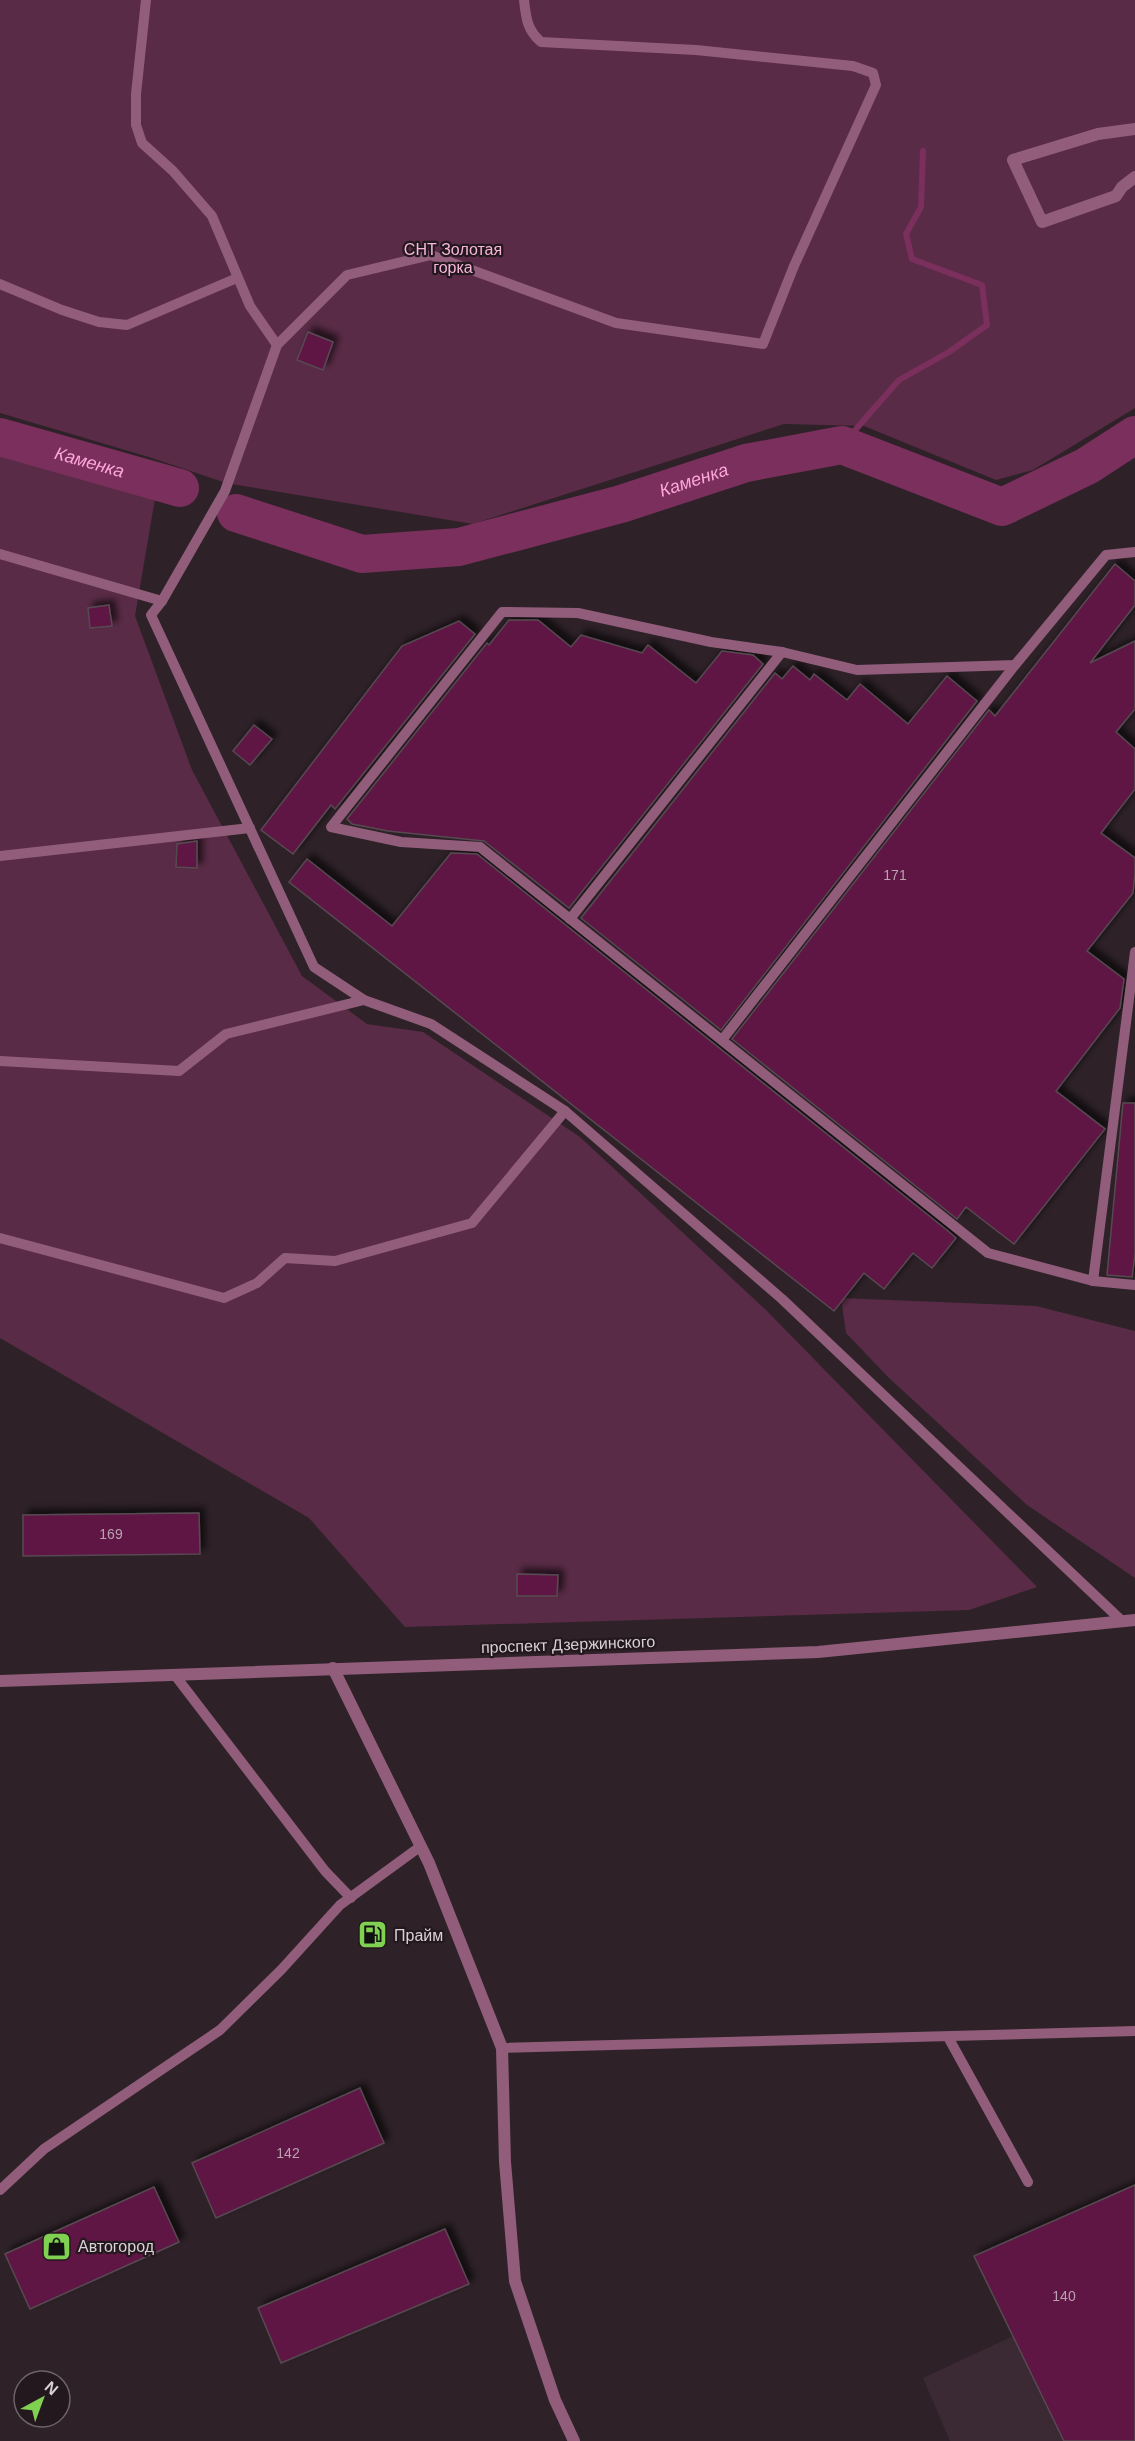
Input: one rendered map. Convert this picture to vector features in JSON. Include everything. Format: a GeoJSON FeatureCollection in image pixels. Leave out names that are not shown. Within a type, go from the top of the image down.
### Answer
{"type":"FeatureCollection","features":[{"type":"Feature","properties":{"kind":"street"},"geometry":{"type":"LineString","coordinates":[[1135,129],[1098,134],[1013,160],[1042,222],[1116,196],[1122,186],[1135,177]]}},
{"type":"Feature","properties":{"kind":"street","name":"проспект Дзержинского"},"geometry":{"type":"LineString","coordinates":[[0,1681],[818,1652],[1129,1621]]}},
{"type":"Feature","properties":{"kind":"street"},"geometry":{"type":"LineString","coordinates":[[333,1668],[421,1846],[502,2048],[506,2162],[515,2281],[555,2400],[574,2441]]}},
{"type":"Feature","properties":{"kind":"lane"},"geometry":{"type":"LineString","coordinates":[[146,0],[136,94],[136,125],[142,143],[174,171],[212,216],[250,306],[277,345]]}},
{"type":"Feature","properties":{"kind":"lane"},"geometry":{"type":"LineString","coordinates":[[524,0],[526,20],[531,33],[541,42],[696,50],[854,66],[873,73],[876,85],[794,266],[763,344],[616,323],[431,255],[347,274],[277,345],[225,490],[162,601],[151,615],[314,967],[364,1000],[431,1024],[565,1111],[782,1299],[1129,1621]]}},
{"type":"Feature","properties":{"kind":"lane"},"geometry":{"type":"LineString","coordinates":[[0,284],[62,310],[99,322],[127,325],[237,278]]}},
{"type":"Feature","properties":{"kind":"lane"},"geometry":{"type":"LineString","coordinates":[[722,1040],[1015,665],[1106,555],[1135,552]]}},
{"type":"Feature","properties":{"kind":"lane"},"geometry":{"type":"LineString","coordinates":[[0,554],[162,601]]}},
{"type":"Feature","properties":{"kind":"lane"},"geometry":{"type":"LineString","coordinates":[[1015,665],[857,669],[782,652],[711,642],[578,613],[502,612],[332,827],[401,842],[480,847],[988,1253],[1093,1281],[1135,1285]]}},
{"type":"Feature","properties":{"kind":"lane"},"geometry":{"type":"LineString","coordinates":[[570,919],[782,652]]}},
{"type":"Feature","properties":{"kind":"lane"},"geometry":{"type":"LineString","coordinates":[[0,856],[250,828]]}},
{"type":"Feature","properties":{"kind":"lane"},"geometry":{"type":"LineString","coordinates":[[1093,1281],[1135,952]]}},
{"type":"Feature","properties":{"kind":"lane"},"geometry":{"type":"LineString","coordinates":[[0,1061],[179,1071],[226,1034],[364,1000]]}},
{"type":"Feature","properties":{"kind":"lane"},"geometry":{"type":"LineString","coordinates":[[0,1238],[224,1298],[257,1283],[285,1258],[334,1261],[472,1223],[565,1111]]}},
{"type":"Feature","properties":{"kind":"lane"},"geometry":{"type":"LineString","coordinates":[[174,1674],[224,1742],[325,1870],[351,1898]]}},
{"type":"Feature","properties":{"kind":"lane"},"geometry":{"type":"LineString","coordinates":[[0,2190],[44,2149],[220,2030],[281,1970],[340,1905],[421,1846]]}},
{"type":"Feature","properties":{"kind":"lane"},"geometry":{"type":"LineString","coordinates":[[502,2048],[1135,2031]]}},
{"type":"Feature","properties":{"kind":"lane"},"geometry":{"type":"LineString","coordinates":[[948,2037],[1028,2182]]}},
{"type":"Feature","properties":{"kind":"shaded area"},"geometry":{"type":"Polygon","coordinates":[[[974,2256],[1135,2441],[950,2441],[923,2378],[1013,2336],[974,2256]]]}},
{"type":"Feature","properties":{"kind":"green space","name":"СНТ Золотая горка"},"geometry":{"type":"Polygon","coordinates":[[[0,0],[1135,0],[1135,408],[1033,470],[996,480],[864,426],[784,424],[473,524],[226,483],[149,457],[0,413],[0,0]]]}},
{"type":"Feature","properties":{"kind":"green space"},"geometry":{"type":"Polygon","coordinates":[[[0,450],[155,499],[135,616],[192,770],[302,976],[367,1024],[423,1032],[580,1137],[766,1310],[1037,1587],[969,1610],[405,1627],[309,1518],[0,1338],[0,450]]]}},
{"type":"Feature","properties":{"kind":"green space"},"geometry":{"type":"Polygon","coordinates":[[[841,1298],[1036,1306],[1135,1331],[1135,1578],[1027,1505],[888,1377],[846,1333],[841,1298]]]}},
{"type":"Feature","properties":{"kind":"building"},"geometry":{"type":"Polygon","coordinates":[[[308,332],[333,342],[323,370],[297,360],[308,332]]]}},
{"type":"Feature","properties":{"kind":"building"},"geometry":{"type":"Polygon","coordinates":[[[1115,564],[1135,581],[1135,605],[1090,663],[1135,641],[1135,709],[1116,732],[1135,749],[1135,789],[1101,833],[1135,858],[1135,873],[1133,893],[1087,951],[1124,979],[1120,1008],[1056,1091],[1105,1129],[1014,1244],[966,1207],[957,1219],[732,1039],[989,710],[995,716],[1115,564]]]}},
{"type":"Feature","properties":{"kind":"building"},"geometry":{"type":"Polygon","coordinates":[[[109,605],[112,626],[90,628],[88,608],[109,605]]]}},
{"type":"Feature","properties":{"kind":"building"},"geometry":{"type":"Polygon","coordinates":[[[509,620],[538,620],[571,647],[581,635],[642,653],[648,645],[696,683],[722,651],[753,655],[763,664],[569,908],[484,841],[388,831],[352,824],[347,819],[487,643],[489,645],[509,620]]]}},
{"type":"Feature","properties":{"kind":"building"},"geometry":{"type":"Polygon","coordinates":[[[459,621],[475,634],[335,809],[331,805],[293,854],[261,830],[402,646],[459,621]]]}},
{"type":"Feature","properties":{"kind":"building"},"geometry":{"type":"Polygon","coordinates":[[[793,666],[810,680],[814,674],[847,700],[860,684],[908,724],[947,676],[977,701],[721,1030],[581,918],[775,673],[782,679],[793,666]]]}},
{"type":"Feature","properties":{"kind":"building"},"geometry":{"type":"Polygon","coordinates":[[[254,725],[272,739],[250,765],[233,751],[254,725]]]}},
{"type":"Feature","properties":{"kind":"building"},"geometry":{"type":"Polygon","coordinates":[[[197,841],[197,868],[176,867],[177,844],[197,841]]]}},
{"type":"Feature","properties":{"kind":"building"},"geometry":{"type":"Polygon","coordinates":[[[451,853],[477,854],[948,1231],[956,1238],[932,1268],[913,1253],[884,1289],[864,1273],[834,1311],[289,882],[307,859],[392,926],[451,853]]]}},
{"type":"Feature","properties":{"kind":"building"},"geometry":{"type":"Polygon","coordinates":[[[1123,1103],[1135,1103],[1135,1254],[1132,1277],[1107,1275],[1123,1103]]]}},
{"type":"Feature","properties":{"kind":"building"},"geometry":{"type":"Polygon","coordinates":[[[199,1513],[200,1554],[23,1556],[23,1515],[199,1513]]]}},
{"type":"Feature","properties":{"kind":"building"},"geometry":{"type":"Polygon","coordinates":[[[517,1574],[558,1575],[557,1596],[517,1596],[517,1574]]]}},
{"type":"Feature","properties":{"kind":"building"},"geometry":{"type":"Polygon","coordinates":[[[360,2088],[384,2143],[216,2218],[192,2163],[360,2088]]]}},
{"type":"Feature","properties":{"kind":"building"},"geometry":{"type":"Polygon","coordinates":[[[1135,2185],[1135,2441],[1064,2441],[974,2256],[1135,2185]]]}},
{"type":"Feature","properties":{"kind":"building"},"geometry":{"type":"Polygon","coordinates":[[[154,2187],[179,2242],[30,2309],[5,2254],[154,2187]]]}},
{"type":"Feature","properties":{"kind":"building"},"geometry":{"type":"Polygon","coordinates":[[[445,2229],[469,2284],[281,2363],[258,2308],[445,2229]]]}},
{"type":"Feature","properties":{"kind":"waterway"},"geometry":{"type":"LineString","coordinates":[[842,445],[899,380],[949,352],[987,325],[982,285],[912,259],[906,234],[921,207],[923,151]]}},
{"type":"Feature","properties":{"kind":"waterway","name":"Каменка"},"geometry":{"type":"LineString","coordinates":[[236,513],[362,554],[459,547],[621,504],[746,463],[842,445],[1002,507],[1087,466],[1135,435]]}},
{"type":"Feature","properties":{"kind":"waterway","name":"Каменка"},"geometry":{"type":"LineString","coordinates":[[0,437],[180,488]]}},
{"type":"Feature","properties":{"kind":"place","name":"Прайм"},"geometry":{"type":"Point","coordinates":[373,1935]}},
{"type":"Feature","properties":{"kind":"place","name":"Автогород"},"geometry":{"type":"Point","coordinates":[57,2246]}}]}
